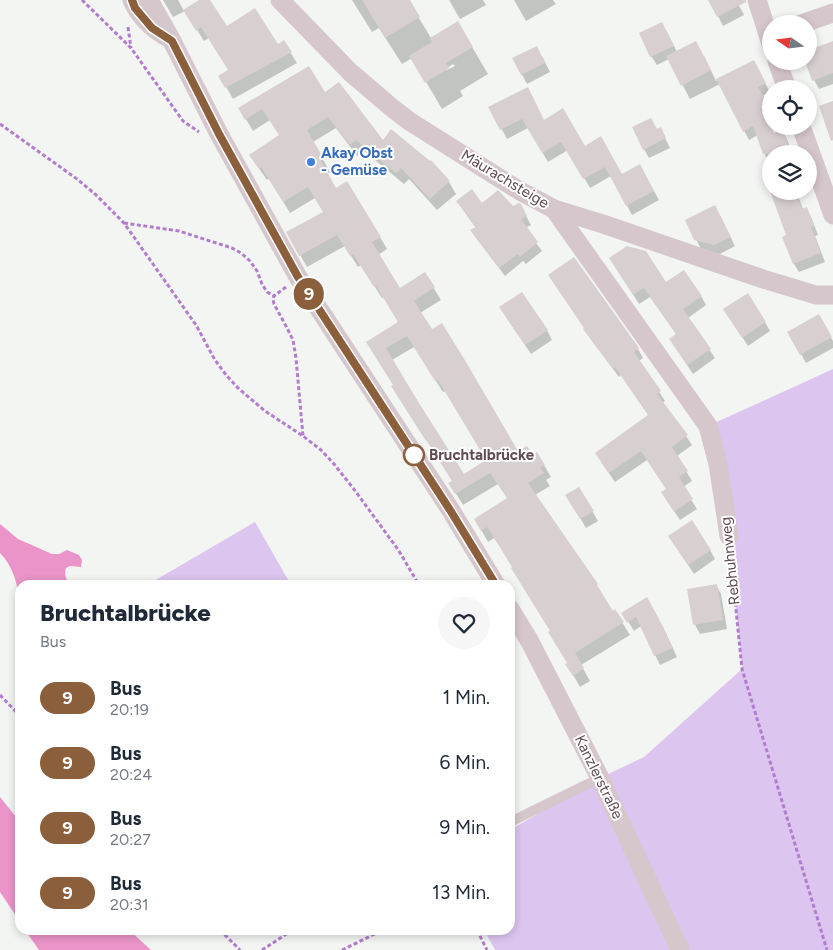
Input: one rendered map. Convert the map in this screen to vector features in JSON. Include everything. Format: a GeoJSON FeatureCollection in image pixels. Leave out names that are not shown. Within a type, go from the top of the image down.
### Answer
{"type":"FeatureCollection","features":[{"type":"Feature","properties":{"kind":"street"},"geometry":{"type":"LineString","coordinates":[[132,0],[135,8],[152,28],[172,41]]}},
{"type":"Feature","properties":{"kind":"street"},"geometry":{"type":"LineString","coordinates":[[149,0],[219,134],[298,277],[450,510],[493,580]]}},
{"type":"Feature","properties":{"kind":"street","name":"Mäurachsteige"},"geometry":{"type":"LineString","coordinates":[[280,0],[350,72],[391,107],[409,121],[520,191],[554,209],[763,279],[816,295],[833,295]]}},
{"type":"Feature","properties":{"kind":"street"},"geometry":{"type":"LineString","coordinates":[[757,0],[762,15]]}},
{"type":"Feature","properties":{"kind":"street"},"geometry":{"type":"LineString","coordinates":[[818,17],[833,12]]}},
{"type":"Feature","properties":{"kind":"street"},"geometry":{"type":"LineString","coordinates":[[804,135],[833,215]]}},
{"type":"Feature","properties":{"kind":"street","name":"Rebhuhnweg"},"geometry":{"type":"LineString","coordinates":[[554,209],[708,426],[718,464],[729,536]]}},
{"type":"Feature","properties":{"kind":"street","name":"Kanzlerstraße"},"geometry":{"type":"LineString","coordinates":[[515,617],[529,640],[600,778],[680,950]]}},
{"type":"Feature","properties":{"kind":"lane"},"geometry":{"type":"LineString","coordinates":[[515,820],[600,778]]}},
{"type":"Feature","properties":{"kind":"path"},"geometry":{"type":"LineString","coordinates":[[82,0],[131,48],[183,121],[203,134],[219,134]]}},
{"type":"Feature","properties":{"kind":"path"},"geometry":{"type":"LineString","coordinates":[[0,124],[77,179],[124,223],[196,325],[226,375],[265,411],[303,436],[321,450],[334,464],[354,488],[399,551],[416,580]]}},
{"type":"Feature","properties":{"kind":"path"},"geometry":{"type":"LineString","coordinates":[[124,223],[179,231],[232,248],[250,261],[267,292],[274,296],[274,304],[293,340],[303,436]]}},
{"type":"Feature","properties":{"kind":"path","name":"Rebhuhnweg"},"geometry":{"type":"LineString","coordinates":[[729,536],[742,669],[827,950]]}},
{"type":"Feature","properties":{"kind":"path"},"geometry":{"type":"LineString","coordinates":[[0,695],[15,711]]}},
{"type":"Feature","properties":{"kind":"path"},"geometry":{"type":"LineString","coordinates":[[225,935],[240,950]]}},
{"type":"Feature","properties":{"kind":"path"},"geometry":{"type":"LineString","coordinates":[[262,950],[285,935]]}},
{"type":"Feature","properties":{"kind":"path"},"geometry":{"type":"LineString","coordinates":[[342,950],[373,935]]}},
{"type":"Feature","properties":{"kind":"path"},"geometry":{"type":"LineString","coordinates":[[480,935],[487,950]]}},
{"type":"Feature","properties":{"kind":"shaded area"},"geometry":{"type":"Polygon","coordinates":[[[833,369],[833,950],[495,950],[487,935],[515,935],[515,827],[600,778],[644,757],[742,669],[729,536],[708,426],[833,369]]]}},
{"type":"Feature","properties":{"kind":"shaded area"},"geometry":{"type":"Polygon","coordinates":[[[255,522],[288,580],[156,580],[255,522]]]}},
{"type":"Feature","properties":{"kind":"shaded area"},"geometry":{"type":"Polygon","coordinates":[[[0,524],[18,539],[52,554],[59,554],[67,550],[79,555],[82,560],[81,567],[70,566],[66,568],[67,580],[15,580],[12,570],[0,553],[0,524]]]}},
{"type":"Feature","properties":{"kind":"shaded area"},"geometry":{"type":"Polygon","coordinates":[[[0,797],[15,816],[15,914],[0,892],[0,797]]]}},
{"type":"Feature","properties":{"kind":"shaded area"},"geometry":{"type":"Polygon","coordinates":[[[28,935],[134,935],[151,950],[39,950],[28,935]]]}},
{"type":"Feature","properties":{"kind":"building"},"geometry":{"type":"Polygon","coordinates":[[[199,0],[210,0],[227,26],[255,8],[278,44],[284,40],[292,52],[225,88],[218,76],[228,70],[201,27],[196,31],[183,10],[199,0]]]}},
{"type":"Feature","properties":{"kind":"building"},"geometry":{"type":"Polygon","coordinates":[[[362,0],[410,0],[420,17],[385,38],[362,0]]]}},
{"type":"Feature","properties":{"kind":"building"},"geometry":{"type":"Polygon","coordinates":[[[708,0],[746,0],[746,2],[717,17],[708,0]]]}},
{"type":"Feature","properties":{"kind":"building"},"geometry":{"type":"Polygon","coordinates":[[[458,21],[473,47],[446,63],[449,68],[425,83],[409,56],[432,42],[430,38],[458,21]]]}},
{"type":"Feature","properties":{"kind":"building"},"geometry":{"type":"Polygon","coordinates":[[[662,22],[674,46],[650,57],[639,33],[662,22]]]}},
{"type":"Feature","properties":{"kind":"building"},"geometry":{"type":"Polygon","coordinates":[[[696,41],[711,70],[681,86],[666,56],[696,41]]]}},
{"type":"Feature","properties":{"kind":"building"},"geometry":{"type":"Polygon","coordinates":[[[833,41],[833,73],[812,80],[808,70],[818,70],[818,47],[833,41]]]}},
{"type":"Feature","properties":{"kind":"building"},"geometry":{"type":"Polygon","coordinates":[[[537,46],[545,63],[521,75],[512,58],[537,46]]]}},
{"type":"Feature","properties":{"kind":"building"},"geometry":{"type":"Polygon","coordinates":[[[754,60],[764,80],[762,80],[762,85],[758,87],[762,94],[762,135],[785,135],[788,145],[762,145],[762,151],[753,126],[743,132],[716,79],[754,60]]]}},
{"type":"Feature","properties":{"kind":"building"},"geometry":{"type":"Polygon","coordinates":[[[309,66],[325,92],[339,82],[383,140],[391,129],[431,160],[450,181],[430,199],[401,168],[396,173],[356,140],[350,145],[328,117],[307,130],[324,159],[321,161],[336,188],[347,181],[381,237],[372,242],[400,288],[425,272],[435,287],[414,301],[432,329],[442,323],[518,451],[527,446],[533,455],[537,452],[545,465],[540,468],[544,473],[528,483],[598,584],[613,611],[615,609],[624,622],[575,653],[584,668],[573,676],[548,632],[550,631],[495,539],[487,527],[481,531],[474,519],[507,498],[490,473],[455,494],[448,483],[452,481],[391,386],[393,385],[366,342],[398,322],[376,286],[374,287],[353,254],[350,256],[337,235],[299,256],[286,232],[323,212],[308,187],[283,202],[261,167],[259,169],[249,155],[279,135],[262,109],[245,120],[238,108],[309,66]],[[407,336],[386,348],[464,474],[486,460],[438,380],[435,381],[407,336]]]}},
{"type":"Feature","properties":{"kind":"building"},"geometry":{"type":"Polygon","coordinates":[[[528,87],[544,120],[563,108],[585,146],[601,136],[622,174],[640,164],[654,191],[626,206],[605,167],[583,179],[561,142],[542,153],[522,119],[500,130],[488,107],[528,87]]]}},
{"type":"Feature","properties":{"kind":"building"},"geometry":{"type":"Polygon","coordinates":[[[833,101],[833,140],[831,141],[819,106],[833,101]]]}},
{"type":"Feature","properties":{"kind":"building"},"geometry":{"type":"Polygon","coordinates":[[[651,118],[657,129],[661,127],[666,138],[643,150],[632,127],[651,118]]]}},
{"type":"Feature","properties":{"kind":"building"},"geometry":{"type":"Polygon","coordinates":[[[472,189],[482,203],[498,190],[513,206],[521,204],[527,216],[521,219],[538,242],[520,257],[518,254],[499,268],[470,230],[476,227],[456,201],[472,189]]]}},
{"type":"Feature","properties":{"kind":"building"},"geometry":{"type":"Polygon","coordinates":[[[773,200],[798,200],[802,209],[807,207],[814,226],[811,227],[821,253],[793,264],[782,237],[786,235],[773,200]]]}},
{"type":"Feature","properties":{"kind":"building"},"geometry":{"type":"Polygon","coordinates":[[[715,205],[731,237],[714,245],[694,240],[685,220],[715,205]]]}},
{"type":"Feature","properties":{"kind":"building"},"geometry":{"type":"Polygon","coordinates":[[[627,246],[646,251],[666,282],[684,270],[702,296],[683,309],[711,349],[687,365],[669,339],[676,334],[644,288],[633,295],[609,258],[627,246]]]}},
{"type":"Feature","properties":{"kind":"building"},"geometry":{"type":"Polygon","coordinates":[[[574,257],[639,348],[634,352],[661,391],[657,394],[688,435],[672,447],[688,471],[679,477],[693,499],[674,512],[661,492],[666,489],[641,451],[609,473],[595,453],[648,415],[615,367],[613,369],[583,329],[548,275],[574,257]]]}},
{"type":"Feature","properties":{"kind":"building"},"geometry":{"type":"Polygon","coordinates":[[[522,292],[548,330],[525,345],[499,307],[522,292]]]}},
{"type":"Feature","properties":{"kind":"building"},"geometry":{"type":"Polygon","coordinates":[[[748,293],[766,322],[742,338],[723,309],[748,293]]]}},
{"type":"Feature","properties":{"kind":"building"},"geometry":{"type":"Polygon","coordinates":[[[819,314],[832,337],[800,355],[787,332],[819,314]]]}},
{"type":"Feature","properties":{"kind":"building"},"geometry":{"type":"Polygon","coordinates":[[[579,487],[594,511],[580,519],[565,495],[579,487]]]}},
{"type":"Feature","properties":{"kind":"building"},"geometry":{"type":"Polygon","coordinates":[[[692,520],[711,550],[688,565],[668,536],[692,520]]]}},
{"type":"Feature","properties":{"kind":"building"},"geometry":{"type":"Polygon","coordinates":[[[717,584],[723,620],[693,625],[687,589],[717,584]]]}},
{"type":"Feature","properties":{"kind":"building"},"geometry":{"type":"Polygon","coordinates":[[[647,597],[673,648],[654,656],[636,617],[627,623],[621,613],[647,597]]]}},
{"type":"Feature","properties":{"kind":"bus line","name":"9"},"geometry":{"type":"LineString","coordinates":[[132,0],[135,8],[152,28],[172,41],[219,134],[298,277],[450,510],[493,580]]}},
{"type":"Feature","properties":{"kind":"place","name":"Akay Obst - Gemüse"},"geometry":{"type":"Point","coordinates":[311,162]}},
{"type":"Feature","properties":{"kind":"place","name":"Bruchtalbrücke"},"geometry":{"type":"Point","coordinates":[414,455]}}]}
